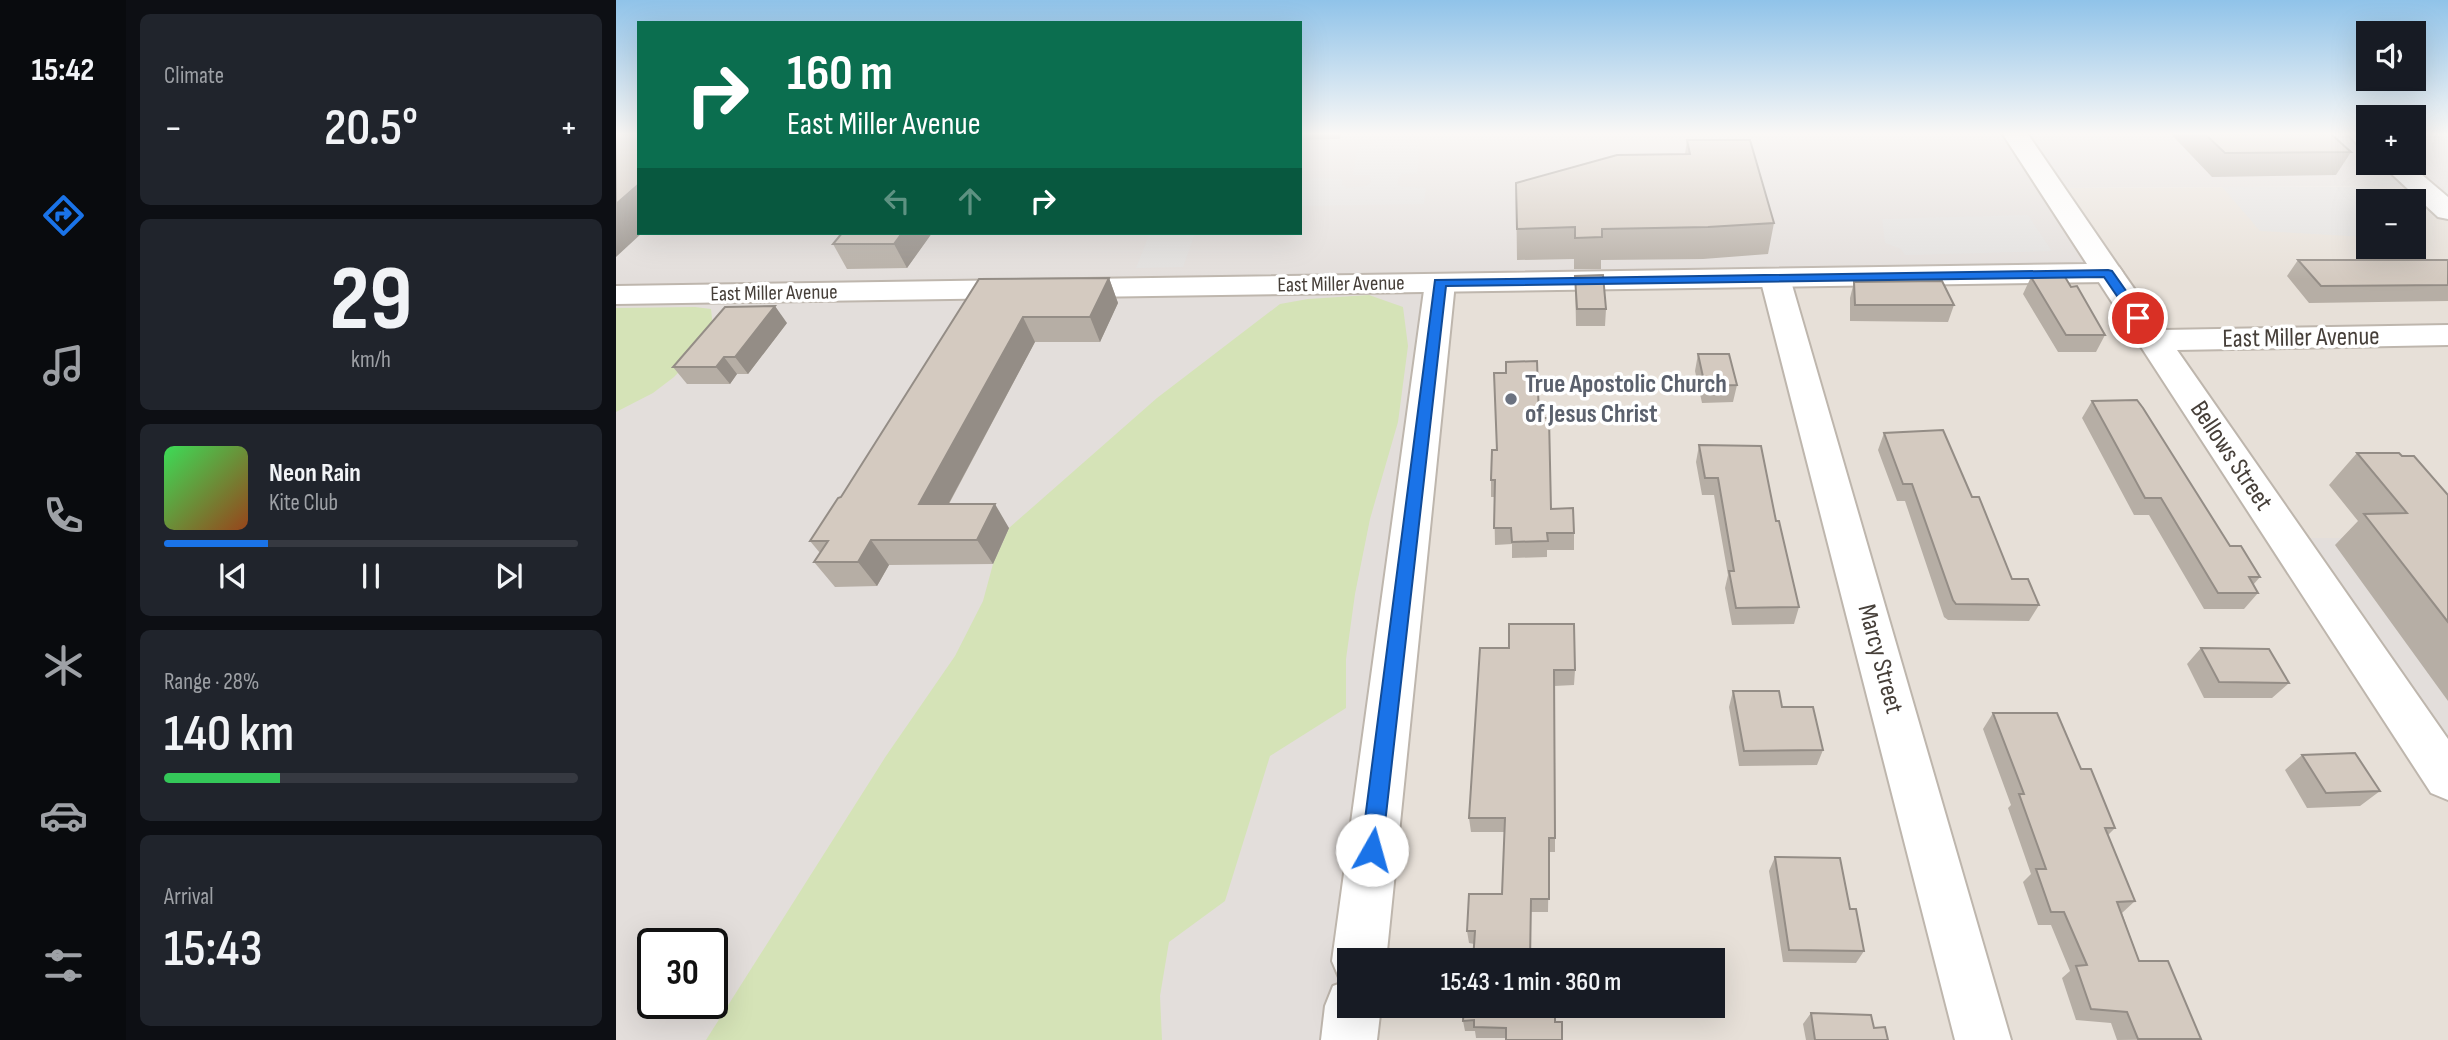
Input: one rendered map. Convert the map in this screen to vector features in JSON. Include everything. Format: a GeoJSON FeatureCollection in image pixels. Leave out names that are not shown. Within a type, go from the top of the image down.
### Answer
{"type":"FeatureCollection","features":[{"type":"Feature","properties":{"kind":"street","name":"Bellows Street"},"geometry":{"type":"LineString","coordinates":[[2047,182],[2448,778]]}},
{"type":"Feature","properties":{"kind":"street"},"geometry":{"type":"LineString","coordinates":[[2414,182],[2448,211]]}},
{"type":"Feature","properties":{"kind":"street","name":"East Miller Avenue"},"geometry":{"type":"LineString","coordinates":[[616,295],[2108,273]]}},
{"type":"Feature","properties":{"kind":"street","name":"Marcy Street"},"geometry":{"type":"LineString","coordinates":[[1775,278],[1983,1040]]}},
{"type":"Feature","properties":{"kind":"street"},"geometry":{"type":"LineString","coordinates":[[1361,948],[1440,283]]}},
{"type":"Feature","properties":{"kind":"street","name":"East Miller Avenue"},"geometry":{"type":"LineString","coordinates":[[2154,340],[2448,335]]}},
{"type":"Feature","properties":{"kind":"street"},"geometry":{"type":"LineString","coordinates":[[1349,1040],[1352,1018]]}},
{"type":"Feature","properties":{"kind":"shaded area"},"geometry":{"type":"Polygon","coordinates":[[[616,182],[627,182],[637,235],[1302,235],[1302,182],[2448,182],[2448,211],[2426,192],[2426,189],[2419,186],[2052,188],[2108,273],[1440,283],[1351,948],[1337,948],[1337,1018],[1349,1018],[1349,1040],[616,1040],[616,182]]]}},
{"type":"Feature","properties":{"kind":"shaded area"},"geometry":{"type":"Polygon","coordinates":[[[1307,182],[1342,182],[1342,185],[1348,188],[1367,186],[1371,182],[1398,182],[1401,187],[1426,188],[1424,204],[1302,206],[1302,185],[1307,182]]]}},
{"type":"Feature","properties":{"kind":"shaded area"},"geometry":{"type":"Polygon","coordinates":[[[2419,186],[2422,189],[2356,189],[2356,259],[2426,259],[2426,192],[2448,211],[2448,538],[2287,538],[2448,778],[2448,1040],[1349,1040],[1352,1018],[1725,1018],[1725,948],[1361,948],[1440,283],[2051,188],[2419,186]]]}},
{"type":"Feature","properties":{"kind":"shaded area"},"geometry":{"type":"Polygon","coordinates":[[[2222,187],[2374,189],[2356,189],[2356,236],[2260,231],[2222,187]]]}},
{"type":"Feature","properties":{"kind":"shaded area"},"geometry":{"type":"Polygon","coordinates":[[[2028,215],[2052,251],[1905,255],[1901,249],[1885,243],[1882,219],[2028,215]]]}},
{"type":"Feature","properties":{"kind":"shaded area"},"geometry":{"type":"Polygon","coordinates":[[[1149,235],[1194,235],[1183,267],[1136,268],[1149,235]]]}},
{"type":"Feature","properties":{"kind":"shaded area"},"geometry":{"type":"Polygon","coordinates":[[[2286,538],[2448,538],[2448,778],[2286,538]]]}},
{"type":"Feature","properties":{"kind":"green space"},"geometry":{"type":"Polygon","coordinates":[[[1369,295],[1403,307],[1408,346],[1398,422],[1370,519],[1355,594],[1346,659],[1346,708],[1270,756],[1225,901],[1169,942],[1160,996],[1162,1040],[706,1040],[719,1019],[728,1019],[728,1005],[886,756],[955,656],[983,601],[993,564],[1009,528],[1157,398],[1280,304],[1308,299],[1369,295]]]}},
{"type":"Feature","properties":{"kind":"green space"},"geometry":{"type":"Polygon","coordinates":[[[616,308],[711,309],[713,328],[707,343],[674,377],[653,393],[616,412],[616,308]]]}},
{"type":"Feature","properties":{"kind":"building"},"geometry":{"type":"Polygon","coordinates":[[[616,182],[637,182],[637,186],[616,204],[616,182]]]}},
{"type":"Feature","properties":{"kind":"building"},"geometry":{"type":"Polygon","coordinates":[[[1762,182],[1774,223],[1602,229],[1602,237],[1575,238],[1575,227],[1517,229],[1516,183],[1762,182]]]}},
{"type":"Feature","properties":{"kind":"building"},"geometry":{"type":"Polygon","coordinates":[[[840,235],[901,235],[894,244],[833,244],[840,235]]]}},
{"type":"Feature","properties":{"kind":"building"},"geometry":{"type":"Polygon","coordinates":[[[2298,260],[2448,260],[2448,285],[2321,286],[2298,260]]]}},
{"type":"Feature","properties":{"kind":"building"},"geometry":{"type":"Polygon","coordinates":[[[1603,275],[1606,309],[1577,309],[1575,276],[1603,275]]]}},
{"type":"Feature","properties":{"kind":"building"},"geometry":{"type":"Polygon","coordinates":[[[2031,277],[2065,277],[2071,287],[2077,286],[2105,335],[2066,335],[2031,277]]]}},
{"type":"Feature","properties":{"kind":"building"},"geometry":{"type":"Polygon","coordinates":[[[1109,278],[1090,317],[1023,317],[919,504],[995,504],[977,540],[871,540],[858,562],[814,562],[828,541],[810,541],[841,497],[979,279],[1109,278]]]}},
{"type":"Feature","properties":{"kind":"building"},"geometry":{"type":"Polygon","coordinates":[[[1942,281],[1954,305],[1855,305],[1854,282],[1942,281]]]}},
{"type":"Feature","properties":{"kind":"building"},"geometry":{"type":"Polygon","coordinates":[[[775,306],[735,357],[724,357],[716,367],[673,367],[725,307],[775,306]]]}},
{"type":"Feature","properties":{"kind":"building"},"geometry":{"type":"Polygon","coordinates":[[[1698,354],[1729,354],[1737,385],[1705,386],[1698,354]]]}},
{"type":"Feature","properties":{"kind":"building"},"geometry":{"type":"Polygon","coordinates":[[[1537,361],[1539,418],[1549,418],[1551,509],[1573,508],[1574,533],[1547,533],[1548,541],[1512,542],[1511,528],[1494,528],[1495,480],[1491,480],[1492,450],[1497,450],[1494,373],[1506,373],[1506,362],[1537,361]]]}},
{"type":"Feature","properties":{"kind":"building"},"geometry":{"type":"Polygon","coordinates":[[[2137,400],[2230,546],[2241,546],[2260,577],[2249,577],[2258,593],[2218,593],[2161,498],[2145,498],[2092,401],[2137,400]]]}},
{"type":"Feature","properties":{"kind":"building"},"geometry":{"type":"Polygon","coordinates":[[[1943,430],[1972,497],[1979,497],[2012,579],[2028,579],[2039,605],[1956,604],[1953,600],[1912,484],[1903,484],[1884,433],[1943,430]]]}},
{"type":"Feature","properties":{"kind":"building"},"geometry":{"type":"Polygon","coordinates":[[[1699,445],[1761,446],[1776,521],[1779,521],[1799,607],[1736,608],[1729,571],[1734,571],[1718,478],[1705,478],[1699,445]]]}},
{"type":"Feature","properties":{"kind":"building"},"geometry":{"type":"Polygon","coordinates":[[[2357,453],[2399,453],[2402,456],[2414,456],[2448,495],[2448,622],[2364,514],[2407,513],[2357,453]]]}},
{"type":"Feature","properties":{"kind":"building"},"geometry":{"type":"Polygon","coordinates":[[[1509,624],[1574,624],[1575,670],[1554,670],[1555,838],[1549,838],[1549,899],[1531,899],[1530,948],[1474,948],[1475,931],[1467,931],[1469,894],[1502,894],[1505,818],[1469,818],[1480,648],[1509,648],[1509,624]]]}},
{"type":"Feature","properties":{"kind":"building"},"geometry":{"type":"Polygon","coordinates":[[[2201,648],[2269,649],[2289,683],[2219,682],[2201,648]]]}},
{"type":"Feature","properties":{"kind":"building"},"geometry":{"type":"Polygon","coordinates":[[[1733,691],[1779,691],[1782,707],[1813,707],[1823,750],[1744,751],[1733,691]]]}},
{"type":"Feature","properties":{"kind":"building"},"geometry":{"type":"Polygon","coordinates":[[[1993,713],[2057,713],[2081,769],[2091,769],[2115,828],[2105,828],[2135,901],[2117,902],[2139,961],[2168,961],[2201,1039],[2138,1039],[2127,1012],[2091,1009],[2076,966],[2087,965],[2064,912],[2051,912],[2036,869],[2046,869],[2019,794],[2024,794],[1993,713]]]}},
{"type":"Feature","properties":{"kind":"building"},"geometry":{"type":"Polygon","coordinates":[[[2355,753],[2380,791],[2326,793],[2302,755],[2355,753]]]}},
{"type":"Feature","properties":{"kind":"building"},"geometry":{"type":"Polygon","coordinates":[[[1775,857],[1840,858],[1850,909],[1856,909],[1864,951],[1789,950],[1775,857]]]}},
{"type":"Feature","properties":{"kind":"building"},"geometry":{"type":"Polygon","coordinates":[[[1811,1013],[1871,1015],[1874,1028],[1885,1027],[1888,1040],[1815,1040],[1811,1013]]]}},
{"type":"Feature","properties":{"kind":"building"},"geometry":{"type":"Polygon","coordinates":[[[1463,1018],[1555,1018],[1555,1022],[1562,1022],[1562,1040],[1506,1040],[1506,1028],[1474,1027],[1474,1020],[1463,1021],[1463,1018]]]}},
{"type":"Feature","properties":{"kind":"place","name":"True Apostolic Church of Jesus Christ"},"geometry":{"type":"Point","coordinates":[1511,399]}},
{"type":"Feature","properties":{"kind":"route"},"geometry":{"type":"LineString","coordinates":[[1372,850],[1440,283],[2108,273],[2138,318]]}}]}
